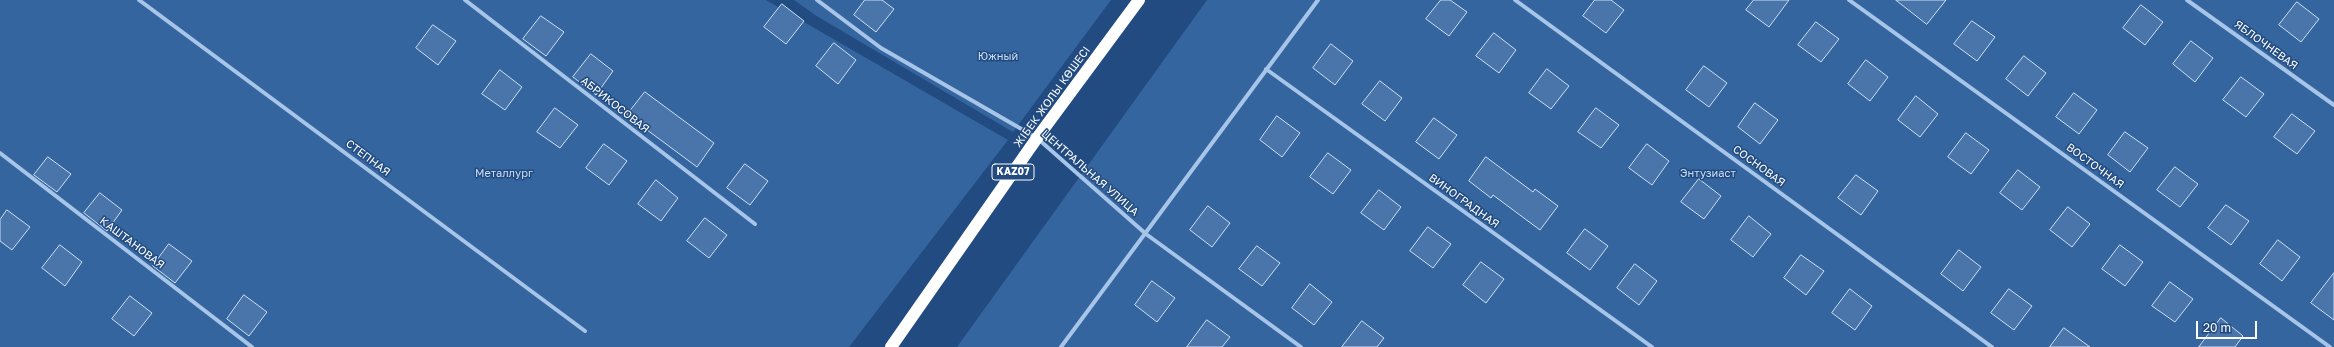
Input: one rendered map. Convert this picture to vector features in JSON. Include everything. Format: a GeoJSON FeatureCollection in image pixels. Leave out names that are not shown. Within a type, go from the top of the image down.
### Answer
{"type":"FeatureCollection","features":[{"type":"Feature","properties":{"kind":"highway","name":"ЖІБЕК ЖОЛЫ КӨШЕСІ"},"geometry":{"type":"LineString","coordinates":[[891,347],[1037,138],[1139,0]]}},
{"type":"Feature","properties":{"kind":"street","name":"СТЕПНАЯ"},"geometry":{"type":"LineString","coordinates":[[139,0],[585,331]]}},
{"type":"Feature","properties":{"kind":"street","name":"АБРИКОСОВАЯ"},"geometry":{"type":"LineString","coordinates":[[465,0],[755,224]]}},
{"type":"Feature","properties":{"kind":"street","name":"ЦЕНТРАЛЬНАЯ УЛИЦА"},"geometry":{"type":"LineString","coordinates":[[817,0],[881,48],[1037,138],[1146,234],[1301,347]]}},
{"type":"Feature","properties":{"kind":"street"},"geometry":{"type":"LineString","coordinates":[[1061,347],[1318,0]]}},
{"type":"Feature","properties":{"kind":"street","name":"СОСНОВАЯ"},"geometry":{"type":"LineString","coordinates":[[1515,0],[1992,347]]}},
{"type":"Feature","properties":{"kind":"street","name":"ВОСТОЧНАЯ"},"geometry":{"type":"LineString","coordinates":[[1849,0],[2330,347]]}},
{"type":"Feature","properties":{"kind":"street","name":"ЯБЛОЧНЕВАЯ"},"geometry":{"type":"LineString","coordinates":[[2187,0],[2334,105]]}},
{"type":"Feature","properties":{"kind":"street","name":"ВИНОГРАДНАЯ"},"geometry":{"type":"LineString","coordinates":[[1266,69],[1652,347]]}},
{"type":"Feature","properties":{"kind":"street","name":"КАШТАНОВАЯ"},"geometry":{"type":"LineString","coordinates":[[0,154],[252,347]]}},
{"type":"Feature","properties":{"kind":"green space","name":"Металлург"},"geometry":{"type":"Polygon","coordinates":[[[0,0],[766,0],[1008,140],[849,347],[0,347],[0,0]]]}},
{"type":"Feature","properties":{"kind":"green space","name":"Южный"},"geometry":{"type":"Polygon","coordinates":[[[794,0],[1111,0],[1013,132],[815,15],[794,0]]]}},
{"type":"Feature","properties":{"kind":"green space","name":"Энтузиаст"},"geometry":{"type":"Polygon","coordinates":[[[1207,0],[2334,0],[2334,347],[957,347],[1207,0]]]}},
{"type":"Feature","properties":{"kind":"building"},"geometry":{"type":"Polygon","coordinates":[[[865,0],[882,0],[894,9],[876,32],[854,15],[865,0]]]}},
{"type":"Feature","properties":{"kind":"building"},"geometry":{"type":"Polygon","coordinates":[[[1441,0],[1450,0],[1467,12],[1449,36],[1426,19],[1441,0]]]}},
{"type":"Feature","properties":{"kind":"building"},"geometry":{"type":"Polygon","coordinates":[[[1595,0],[1611,0],[1624,10],[1606,33],[1583,16],[1595,0]]]}},
{"type":"Feature","properties":{"kind":"building"},"geometry":{"type":"Polygon","coordinates":[[[1754,0],[1789,0],[1769,27],[1746,10],[1754,0]]]}},
{"type":"Feature","properties":{"kind":"building"},"geometry":{"type":"Polygon","coordinates":[[[1896,0],[1946,0],[1927,24],[1896,0]]]}},
{"type":"Feature","properties":{"kind":"building"},"geometry":{"type":"Polygon","coordinates":[[[2297,2],[2319,19],[2301,42],[2279,25],[2297,2]]]}},
{"type":"Feature","properties":{"kind":"building"},"geometry":{"type":"Polygon","coordinates":[[[782,4],[804,21],[786,44],[764,27],[782,4]]]}},
{"type":"Feature","properties":{"kind":"building"},"geometry":{"type":"Polygon","coordinates":[[[2141,5],[2163,22],[2145,45],[2123,28],[2141,5]]]}},
{"type":"Feature","properties":{"kind":"building"},"geometry":{"type":"Polygon","coordinates":[[[541,16],[564,32],[546,56],[523,39],[541,16]]]}},
{"type":"Feature","properties":{"kind":"building"},"geometry":{"type":"Polygon","coordinates":[[[1972,21],[1995,37],[1977,61],[1954,44],[1972,21]]]}},
{"type":"Feature","properties":{"kind":"building"},"geometry":{"type":"Polygon","coordinates":[[[1816,22],[1839,39],[1821,62],[1798,45],[1816,22]]]}},
{"type":"Feature","properties":{"kind":"building"},"geometry":{"type":"Polygon","coordinates":[[[433,25],[456,41],[438,65],[416,48],[433,25]]]}},
{"type":"Feature","properties":{"kind":"building"},"geometry":{"type":"Polygon","coordinates":[[[1494,33],[1516,50],[1499,73],[1476,56],[1494,33]]]}},
{"type":"Feature","properties":{"kind":"building"},"geometry":{"type":"Polygon","coordinates":[[[2191,41],[2213,58],[2195,82],[2173,64],[2191,41]]]}},
{"type":"Feature","properties":{"kind":"building"},"geometry":{"type":"Polygon","coordinates":[[[834,43],[856,60],[838,84],[816,66],[834,43]]]}},
{"type":"Feature","properties":{"kind":"building"},"geometry":{"type":"Polygon","coordinates":[[[1331,44],[1353,61],[1335,85],[1313,68],[1331,44]]]}},
{"type":"Feature","properties":{"kind":"building"},"geometry":{"type":"Polygon","coordinates":[[[591,54],[613,71],[596,95],[573,77],[591,54]]]}},
{"type":"Feature","properties":{"kind":"building"},"geometry":{"type":"Polygon","coordinates":[[[2024,56],[2046,73],[2028,96],[2006,79],[2024,56]]]}},
{"type":"Feature","properties":{"kind":"building"},"geometry":{"type":"Polygon","coordinates":[[[1866,60],[1888,77],[1870,101],[1848,84],[1866,60]]]}},
{"type":"Feature","properties":{"kind":"building"},"geometry":{"type":"Polygon","coordinates":[[[1704,66],[1727,83],[1709,107],[1686,90],[1704,66]]]}},
{"type":"Feature","properties":{"kind":"building"},"geometry":{"type":"Polygon","coordinates":[[[1547,69],[1569,86],[1551,109],[1529,93],[1547,69]]]}},
{"type":"Feature","properties":{"kind":"building"},"geometry":{"type":"Polygon","coordinates":[[[500,70],[522,87],[505,110],[482,94],[500,70]]]}},
{"type":"Feature","properties":{"kind":"building"},"geometry":{"type":"Polygon","coordinates":[[[2241,77],[2264,94],[2246,117],[2223,100],[2241,77]]]}},
{"type":"Feature","properties":{"kind":"building"},"geometry":{"type":"Polygon","coordinates":[[[1380,81],[1402,98],[1385,121],[1362,104],[1380,81]]]}},
{"type":"Feature","properties":{"kind":"building"},"geometry":{"type":"Polygon","coordinates":[[[645,92],[714,143],[697,167],[627,115],[645,92]]]}},
{"type":"Feature","properties":{"kind":"building"},"geometry":{"type":"Polygon","coordinates":[[[2074,93],[2097,110],[2079,134],[2056,117],[2074,93]]]}},
{"type":"Feature","properties":{"kind":"building"},"geometry":{"type":"Polygon","coordinates":[[[1916,96],[1938,114],[1920,137],[1898,120],[1916,96]]]}},
{"type":"Feature","properties":{"kind":"building"},"geometry":{"type":"Polygon","coordinates":[[[1755,103],[1778,120],[1760,144],[1738,127],[1755,103]]]}},
{"type":"Feature","properties":{"kind":"building"},"geometry":{"type":"Polygon","coordinates":[[[555,108],[578,125],[560,148],[537,132],[555,108]]]}},
{"type":"Feature","properties":{"kind":"building"},"geometry":{"type":"Polygon","coordinates":[[[1596,108],[1619,125],[1601,148],[1578,132],[1596,108]]]}},
{"type":"Feature","properties":{"kind":"building"},"geometry":{"type":"Polygon","coordinates":[[[2292,114],[2315,131],[2297,154],[2274,137],[2292,114]]]}},
{"type":"Feature","properties":{"kind":"building"},"geometry":{"type":"Polygon","coordinates":[[[1277,116],[1300,133],[1282,157],[1260,140],[1277,116]]]}},
{"type":"Feature","properties":{"kind":"building"},"geometry":{"type":"Polygon","coordinates":[[[1434,118],[1457,135],[1439,159],[1416,142],[1434,118]]]}},
{"type":"Feature","properties":{"kind":"building"},"geometry":{"type":"Polygon","coordinates":[[[2125,132],[2148,148],[2130,172],[2108,155],[2125,132]]]}},
{"type":"Feature","properties":{"kind":"building"},"geometry":{"type":"Polygon","coordinates":[[[1966,133],[1989,150],[1971,174],[1948,157],[1966,133]]]}},
{"type":"Feature","properties":{"kind":"building"},"geometry":{"type":"Polygon","coordinates":[[[604,144],[627,161],[609,185],[586,168],[604,144]]]}},
{"type":"Feature","properties":{"kind":"building"},"geometry":{"type":"Polygon","coordinates":[[[1647,144],[1669,161],[1652,185],[1629,168],[1647,144]]]}},
{"type":"Feature","properties":{"kind":"building"},"geometry":{"type":"Polygon","coordinates":[[[1328,153],[1351,170],[1333,194],[1310,177],[1328,153]]]}},
{"type":"Feature","properties":{"kind":"building"},"geometry":{"type":"Polygon","coordinates":[[[48,157],[71,174],[57,192],[34,175],[48,157]]]}},
{"type":"Feature","properties":{"kind":"building"},"geometry":{"type":"Polygon","coordinates":[[[1486,157],[1533,192],[1535,189],[1558,206],[1540,230],[1493,195],[1491,198],[1469,181],[1486,157]]]}},
{"type":"Feature","properties":{"kind":"building"},"geometry":{"type":"Polygon","coordinates":[[[745,164],[768,181],[750,205],[727,188],[745,164]]]}},
{"type":"Feature","properties":{"kind":"building"},"geometry":{"type":"Polygon","coordinates":[[[2175,167],[2198,184],[2180,207],[2157,190],[2175,167]]]}},
{"type":"Feature","properties":{"kind":"building"},"geometry":{"type":"Polygon","coordinates":[[[2018,170],[2040,187],[2022,210],[2000,193],[2018,170]]]}},
{"type":"Feature","properties":{"kind":"building"},"geometry":{"type":"Polygon","coordinates":[[[1856,175],[1878,191],[1861,215],[1838,198],[1856,175]]]}},
{"type":"Feature","properties":{"kind":"building"},"geometry":{"type":"Polygon","coordinates":[[[1699,179],[1721,196],[1704,219],[1681,202],[1699,179]]]}},
{"type":"Feature","properties":{"kind":"building"},"geometry":{"type":"Polygon","coordinates":[[[656,180],[678,198],[661,221],[638,204],[656,180]]]}},
{"type":"Feature","properties":{"kind":"building"},"geometry":{"type":"Polygon","coordinates":[[[1379,190],[1401,207],[1384,230],[1361,213],[1379,190]]]}},
{"type":"Feature","properties":{"kind":"building"},"geometry":{"type":"Polygon","coordinates":[[[100,193],[122,210],[107,231],[84,213],[100,193]]]}},
{"type":"Feature","properties":{"kind":"building"},"geometry":{"type":"Polygon","coordinates":[[[2226,205],[2249,221],[2231,245],[2208,228],[2226,205]]]}},
{"type":"Feature","properties":{"kind":"building"},"geometry":{"type":"Polygon","coordinates":[[[1208,206],[1230,223],[1212,247],[1190,230],[1208,206]]]}},
{"type":"Feature","properties":{"kind":"building"},"geometry":{"type":"Polygon","coordinates":[[[2068,207],[2090,224],[2072,247],[2050,230],[2068,207]]]}},
{"type":"Feature","properties":{"kind":"building"},"geometry":{"type":"Polygon","coordinates":[[[7,210],[30,227],[12,250],[0,241],[0,220],[7,210]]]}},
{"type":"Feature","properties":{"kind":"building"},"geometry":{"type":"Polygon","coordinates":[[[1749,216],[1771,234],[1753,257],[1731,240],[1749,216]]]}},
{"type":"Feature","properties":{"kind":"building"},"geometry":{"type":"Polygon","coordinates":[[[705,218],[727,235],[709,258],[687,241],[705,218]]]}},
{"type":"Feature","properties":{"kind":"building"},"geometry":{"type":"Polygon","coordinates":[[[1428,227],[1451,244],[1433,268],[1410,251],[1428,227]]]}},
{"type":"Feature","properties":{"kind":"building"},"geometry":{"type":"Polygon","coordinates":[[[1585,229],[1608,246],[1590,270],[1567,253],[1585,229]]]}},
{"type":"Feature","properties":{"kind":"building"},"geometry":{"type":"Polygon","coordinates":[[[2278,240],[2300,257],[2282,281],[2260,264],[2278,240]]]}},
{"type":"Feature","properties":{"kind":"building"},"geometry":{"type":"Polygon","coordinates":[[[169,244],[192,261],[175,283],[153,266],[169,244]]]}},
{"type":"Feature","properties":{"kind":"building"},"geometry":{"type":"Polygon","coordinates":[[[60,245],[82,262],[65,286],[42,268],[60,245]]]}},
{"type":"Feature","properties":{"kind":"building"},"geometry":{"type":"Polygon","coordinates":[[[2120,245],[2143,262],[2125,286],[2102,269],[2120,245]]]}},
{"type":"Feature","properties":{"kind":"building"},"geometry":{"type":"Polygon","coordinates":[[[1257,246],[1280,263],[1262,286],[1239,269],[1257,246]]]}},
{"type":"Feature","properties":{"kind":"building"},"geometry":{"type":"Polygon","coordinates":[[[1959,250],[1981,267],[1963,291],[1941,274],[1959,250]]]}},
{"type":"Feature","properties":{"kind":"building"},"geometry":{"type":"Polygon","coordinates":[[[1801,255],[1824,271],[1806,295],[1784,278],[1801,255]]]}},
{"type":"Feature","properties":{"kind":"building"},"geometry":{"type":"Polygon","coordinates":[[[1481,262],[1504,279],[1486,303],[1463,285],[1481,262]]]}},
{"type":"Feature","properties":{"kind":"building"},"geometry":{"type":"Polygon","coordinates":[[[1635,264],[1657,281],[1639,305],[1617,288],[1635,264]]]}},
{"type":"Feature","properties":{"kind":"building"},"geometry":{"type":"Polygon","coordinates":[[[2334,273],[2334,320],[2311,303],[2334,273]]]}},
{"type":"Feature","properties":{"kind":"building"},"geometry":{"type":"Polygon","coordinates":[[[1152,281],[1175,298],[1157,322],[1135,305],[1152,281]]]}},
{"type":"Feature","properties":{"kind":"building"},"geometry":{"type":"Polygon","coordinates":[[[2170,282],[2193,299],[2175,322],[2152,306],[2170,282]]]}},
{"type":"Feature","properties":{"kind":"building"},"geometry":{"type":"Polygon","coordinates":[[[1310,284],[1332,302],[1314,325],[1292,308],[1310,284]]]}},
{"type":"Feature","properties":{"kind":"building"},"geometry":{"type":"Polygon","coordinates":[[[1850,289],[1872,306],[1855,330],[1832,313],[1850,289]]]}},
{"type":"Feature","properties":{"kind":"building"},"geometry":{"type":"Polygon","coordinates":[[[2009,289],[2032,306],[2014,330],[1991,313],[2009,289]]]}},
{"type":"Feature","properties":{"kind":"building"},"geometry":{"type":"Polygon","coordinates":[[[244,295],[267,312],[249,336],[227,319],[244,295]]]}},
{"type":"Feature","properties":{"kind":"building"},"geometry":{"type":"Polygon","coordinates":[[[130,296],[152,313],[134,336],[112,319],[130,296]]]}},
{"type":"Feature","properties":{"kind":"building"},"geometry":{"type":"Polygon","coordinates":[[[2221,318],[2243,336],[2235,347],[2199,347],[2221,318]]]}},
{"type":"Feature","properties":{"kind":"building"},"geometry":{"type":"Polygon","coordinates":[[[1207,320],[1230,337],[1222,347],[1187,347],[1207,320]]]}},
{"type":"Feature","properties":{"kind":"building"},"geometry":{"type":"Polygon","coordinates":[[[1362,321],[1384,338],[1377,347],[1342,347],[1362,321]]]}},
{"type":"Feature","properties":{"kind":"building"},"geometry":{"type":"Polygon","coordinates":[[[2064,328],[2090,347],[2050,347],[2064,328]]]}}]}
